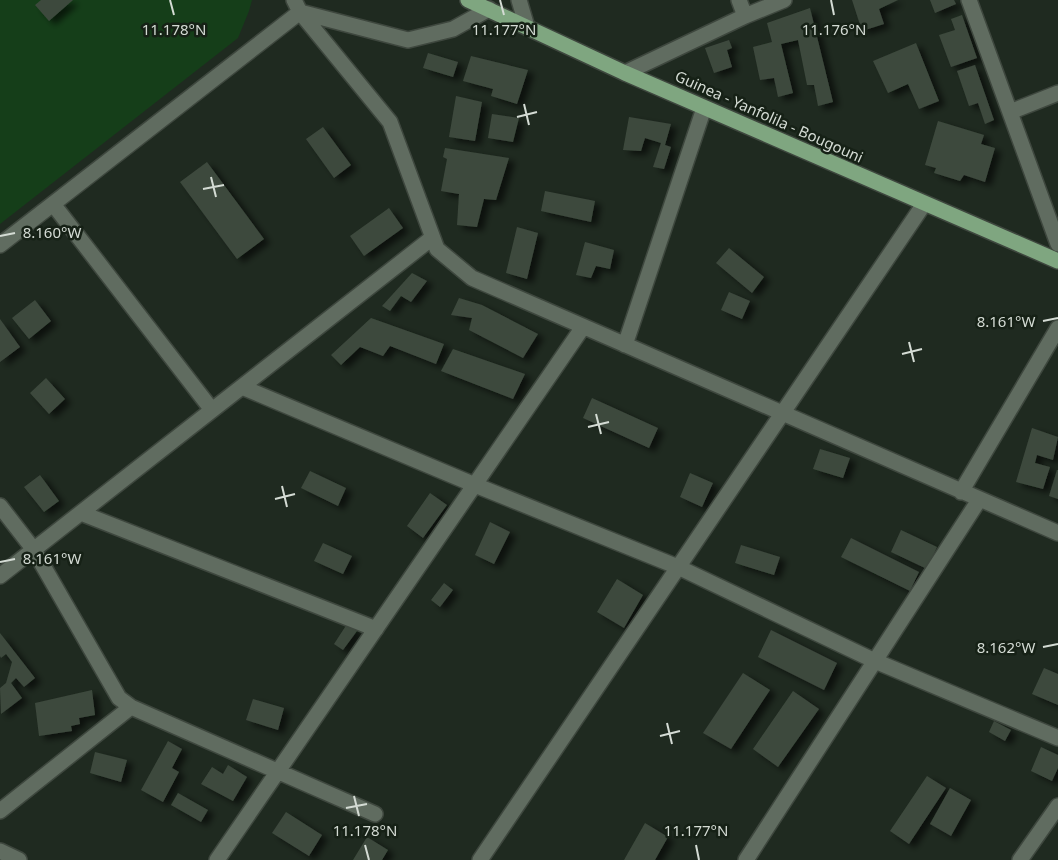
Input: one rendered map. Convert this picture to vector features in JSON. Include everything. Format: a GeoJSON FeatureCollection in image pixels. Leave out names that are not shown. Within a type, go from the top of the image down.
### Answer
{"type":"FeatureCollection","features":[{"type":"Feature","properties":{"kind":"main road","name":"Guinea - Yanfolila - Bougouni"},"geometry":{"type":"LineString","coordinates":[[468,0],[704,108],[1058,261]]}},
{"type":"Feature","properties":{"kind":"street"},"geometry":{"type":"LineString","coordinates":[[519,0],[527,27]]}},
{"type":"Feature","properties":{"kind":"street"},"geometry":{"type":"LineString","coordinates":[[739,0],[744,16]]}},
{"type":"Feature","properties":{"kind":"street"},"geometry":{"type":"LineString","coordinates":[[625,73],[744,16],[784,0]]}},
{"type":"Feature","properties":{"kind":"street"},"geometry":{"type":"LineString","coordinates":[[969,0],[1058,244]]}},
{"type":"Feature","properties":{"kind":"street"},"geometry":{"type":"LineString","coordinates":[[297,6],[408,40],[453,29],[489,9]]}},
{"type":"Feature","properties":{"kind":"street"},"geometry":{"type":"LineString","coordinates":[[0,245],[297,6]]}},
{"type":"Feature","properties":{"kind":"street"},"geometry":{"type":"LineString","coordinates":[[297,6],[390,122],[437,249],[472,278],[1058,533]]}},
{"type":"Feature","properties":{"kind":"street"},"geometry":{"type":"LineString","coordinates":[[1010,112],[1058,93]]}},
{"type":"Feature","properties":{"kind":"street"},"geometry":{"type":"LineString","coordinates":[[625,345],[704,108]]}},
{"type":"Feature","properties":{"kind":"street"},"geometry":{"type":"LineString","coordinates":[[53,204],[212,410]]}},
{"type":"Feature","properties":{"kind":"street"},"geometry":{"type":"LineString","coordinates":[[480,860],[924,204]]}},
{"type":"Feature","properties":{"kind":"street"},"geometry":{"type":"LineString","coordinates":[[0,576],[432,238]]}},
{"type":"Feature","properties":{"kind":"street"},"geometry":{"type":"LineString","coordinates":[[217,860],[583,327]]}},
{"type":"Feature","properties":{"kind":"street"},"geometry":{"type":"LineString","coordinates":[[961,492],[1058,328]]}},
{"type":"Feature","properties":{"kind":"street"},"geometry":{"type":"LineString","coordinates":[[242,387],[678,567],[874,661],[1058,738]]}},
{"type":"Feature","properties":{"kind":"street"},"geometry":{"type":"LineString","coordinates":[[746,860],[979,500]]}},
{"type":"Feature","properties":{"kind":"street"},"geometry":{"type":"LineString","coordinates":[[0,506],[34,550],[119,699],[131,707],[375,814]]}},
{"type":"Feature","properties":{"kind":"street"},"geometry":{"type":"LineString","coordinates":[[81,513],[376,629]]}},
{"type":"Feature","properties":{"kind":"street"},"geometry":{"type":"LineString","coordinates":[[0,811],[131,707]]}},
{"type":"Feature","properties":{"kind":"street"},"geometry":{"type":"LineString","coordinates":[[1020,860],[1058,806]]}},
{"type":"Feature","properties":{"kind":"street"},"geometry":{"type":"LineString","coordinates":[[0,851],[20,860]]}},
{"type":"Feature","properties":{"kind":"green space"},"geometry":{"type":"Polygon","coordinates":[[[0,0],[252,0],[238,38],[0,224],[0,0]]]}},
{"type":"Feature","properties":{"kind":"building"},"geometry":{"type":"Polygon","coordinates":[[[41,0],[73,0],[49,21],[35,5],[41,0]]]}},
{"type":"Feature","properties":{"kind":"building"},"geometry":{"type":"Polygon","coordinates":[[[852,0],[898,0],[879,9],[884,24],[862,31],[852,0]]]}},
{"type":"Feature","properties":{"kind":"building"},"geometry":{"type":"Polygon","coordinates":[[[930,0],[954,0],[956,4],[935,13],[930,0]]]}},
{"type":"Feature","properties":{"kind":"building"},"geometry":{"type":"Polygon","coordinates":[[[810,8],[833,102],[818,106],[814,85],[807,85],[798,40],[781,44],[793,93],[778,97],[774,78],[760,80],[753,47],[772,42],[767,23],[810,8]]]}},
{"type":"Feature","properties":{"kind":"building"},"geometry":{"type":"Polygon","coordinates":[[[962,15],[977,58],[951,67],[939,35],[955,30],[951,19],[962,15]]]}},
{"type":"Feature","properties":{"kind":"building"},"geometry":{"type":"Polygon","coordinates":[[[729,40],[732,48],[727,50],[732,67],[714,73],[705,48],[729,40]]]}},
{"type":"Feature","properties":{"kind":"building"},"geometry":{"type":"Polygon","coordinates":[[[916,43],[939,101],[919,109],[908,84],[888,93],[873,61],[916,43]]]}},
{"type":"Feature","properties":{"kind":"building"},"geometry":{"type":"Polygon","coordinates":[[[428,53],[458,62],[453,77],[423,68],[428,53]]]}},
{"type":"Feature","properties":{"kind":"building"},"geometry":{"type":"Polygon","coordinates":[[[471,56],[528,70],[517,104],[491,96],[493,89],[463,81],[471,56]]]}},
{"type":"Feature","properties":{"kind":"building"},"geometry":{"type":"Polygon","coordinates":[[[975,65],[994,120],[985,124],[978,103],[969,106],[957,71],[975,65]]]}},
{"type":"Feature","properties":{"kind":"building"},"geometry":{"type":"Polygon","coordinates":[[[456,96],[482,102],[475,141],[449,137],[456,96]]]}},
{"type":"Feature","properties":{"kind":"building"},"geometry":{"type":"Polygon","coordinates":[[[492,114],[519,118],[513,142],[488,138],[492,114]]]}},
{"type":"Feature","properties":{"kind":"building"},"geometry":{"type":"Polygon","coordinates":[[[629,117],[671,124],[665,145],[671,147],[664,169],[653,167],[661,143],[645,138],[641,151],[623,150],[629,117]]]}},
{"type":"Feature","properties":{"kind":"building"},"geometry":{"type":"Polygon","coordinates":[[[938,121],[984,135],[981,144],[995,148],[985,182],[964,175],[960,181],[934,173],[936,168],[925,165],[938,121]]]}},
{"type":"Feature","properties":{"kind":"building"},"geometry":{"type":"Polygon","coordinates":[[[323,127],[351,165],[334,178],[306,139],[323,127]]]}},
{"type":"Feature","properties":{"kind":"building"},"geometry":{"type":"Polygon","coordinates":[[[445,148],[509,158],[496,200],[484,199],[477,227],[457,225],[459,194],[441,191],[447,159],[443,157],[445,148]]]}},
{"type":"Feature","properties":{"kind":"building"},"geometry":{"type":"Polygon","coordinates":[[[207,162],[264,239],[237,259],[180,182],[207,162]]]}},
{"type":"Feature","properties":{"kind":"building"},"geometry":{"type":"Polygon","coordinates":[[[545,191],[595,201],[591,222],[541,211],[545,191]]]}},
{"type":"Feature","properties":{"kind":"building"},"geometry":{"type":"Polygon","coordinates":[[[389,208],[403,228],[364,256],[350,236],[389,208]]]}},
{"type":"Feature","properties":{"kind":"building"},"geometry":{"type":"Polygon","coordinates":[[[517,227],[538,233],[527,279],[506,273],[517,227]]]}},
{"type":"Feature","properties":{"kind":"building"},"geometry":{"type":"Polygon","coordinates":[[[585,242],[614,250],[610,269],[596,266],[591,278],[576,275],[585,242]]]}},
{"type":"Feature","properties":{"kind":"building"},"geometry":{"type":"Polygon","coordinates":[[[729,248],[764,277],[752,293],[716,263],[729,248]]]}},
{"type":"Feature","properties":{"kind":"building"},"geometry":{"type":"Polygon","coordinates":[[[412,273],[427,281],[411,302],[401,296],[390,311],[382,306],[412,273]]]}},
{"type":"Feature","properties":{"kind":"building"},"geometry":{"type":"Polygon","coordinates":[[[729,292],[750,301],[742,319],[721,310],[729,292]]]}},
{"type":"Feature","properties":{"kind":"building"},"geometry":{"type":"Polygon","coordinates":[[[459,298],[482,305],[538,334],[523,358],[469,330],[472,318],[451,315],[459,298]]]}},
{"type":"Feature","properties":{"kind":"building"},"geometry":{"type":"Polygon","coordinates":[[[35,300],[51,321],[29,339],[12,318],[35,300]]]}},
{"type":"Feature","properties":{"kind":"building"},"geometry":{"type":"Polygon","coordinates":[[[371,318],[444,344],[436,364],[390,346],[383,356],[360,347],[341,365],[331,355],[371,318]]]}},
{"type":"Feature","properties":{"kind":"building"},"geometry":{"type":"Polygon","coordinates":[[[0,319],[20,347],[0,362],[0,319]]]}},
{"type":"Feature","properties":{"kind":"building"},"geometry":{"type":"Polygon","coordinates":[[[453,349],[525,374],[513,399],[441,371],[453,349]]]}},
{"type":"Feature","properties":{"kind":"building"},"geometry":{"type":"Polygon","coordinates":[[[46,378],[65,399],[49,414],[30,393],[46,378]]]}},
{"type":"Feature","properties":{"kind":"building"},"geometry":{"type":"Polygon","coordinates":[[[592,398],[658,428],[649,448],[583,418],[592,398]]]}},
{"type":"Feature","properties":{"kind":"building"},"geometry":{"type":"Polygon","coordinates":[[[1032,428],[1058,437],[1053,460],[1037,455],[1035,463],[1050,467],[1043,489],[1016,482],[1032,428]]]}},
{"type":"Feature","properties":{"kind":"building"},"geometry":{"type":"Polygon","coordinates":[[[820,449],[850,458],[843,478],[813,469],[820,449]]]}},
{"type":"Feature","properties":{"kind":"building"},"geometry":{"type":"Polygon","coordinates":[[[1058,470],[1058,499],[1049,496],[1058,470]]]}},
{"type":"Feature","properties":{"kind":"building"},"geometry":{"type":"Polygon","coordinates":[[[310,471],[346,488],[338,506],[301,488],[310,471]]]}},
{"type":"Feature","properties":{"kind":"building"},"geometry":{"type":"Polygon","coordinates":[[[690,473],[713,483],[702,507],[680,497],[690,473]]]}},
{"type":"Feature","properties":{"kind":"building"},"geometry":{"type":"Polygon","coordinates":[[[40,475],[59,501],[44,512],[24,487],[40,475]]]}},
{"type":"Feature","properties":{"kind":"building"},"geometry":{"type":"Polygon","coordinates":[[[430,493],[447,505],[423,538],[407,526],[430,493]]]}},
{"type":"Feature","properties":{"kind":"building"},"geometry":{"type":"Polygon","coordinates":[[[490,522],[510,532],[494,564],[475,555],[490,522]]]}},
{"type":"Feature","properties":{"kind":"building"},"geometry":{"type":"Polygon","coordinates":[[[901,530],[937,547],[927,569],[891,552],[901,530]]]}},
{"type":"Feature","properties":{"kind":"building"},"geometry":{"type":"Polygon","coordinates":[[[851,538],[919,572],[910,591],[841,557],[851,538]]]}},
{"type":"Feature","properties":{"kind":"building"},"geometry":{"type":"Polygon","coordinates":[[[323,543],[352,556],[343,574],[314,561],[323,543]]]}},
{"type":"Feature","properties":{"kind":"building"},"geometry":{"type":"Polygon","coordinates":[[[741,545],[780,557],[774,575],[735,563],[741,545]]]}},
{"type":"Feature","properties":{"kind":"building"},"geometry":{"type":"Polygon","coordinates":[[[617,579],[643,595],[624,628],[597,612],[617,579]]]}},
{"type":"Feature","properties":{"kind":"building"},"geometry":{"type":"Polygon","coordinates":[[[444,583],[453,590],[440,607],[431,600],[444,583]]]}},
{"type":"Feature","properties":{"kind":"building"},"geometry":{"type":"Polygon","coordinates":[[[347,624],[357,631],[343,650],[334,644],[347,624]]]}},
{"type":"Feature","properties":{"kind":"building"},"geometry":{"type":"Polygon","coordinates":[[[771,630],[837,663],[824,690],[758,657],[771,630]]]}},
{"type":"Feature","properties":{"kind":"building"},"geometry":{"type":"Polygon","coordinates":[[[0,633],[35,678],[24,687],[16,678],[11,683],[22,698],[1,714],[0,688],[6,683],[12,662],[6,654],[1,658],[0,656],[0,633]]]}},
{"type":"Feature","properties":{"kind":"building"},"geometry":{"type":"Polygon","coordinates":[[[1044,668],[1058,674],[1058,705],[1032,694],[1044,668]]]}},
{"type":"Feature","properties":{"kind":"building"},"geometry":{"type":"Polygon","coordinates":[[[743,673],[770,690],[731,749],[703,733],[743,673]]]}},
{"type":"Feature","properties":{"kind":"building"},"geometry":{"type":"Polygon","coordinates":[[[92,690],[95,715],[79,718],[80,724],[71,726],[72,731],[39,736],[35,703],[92,690]]]}},
{"type":"Feature","properties":{"kind":"building"},"geometry":{"type":"Polygon","coordinates":[[[793,691],[819,709],[778,767],[753,749],[793,691]]]}},
{"type":"Feature","properties":{"kind":"building"},"geometry":{"type":"Polygon","coordinates":[[[253,699],[284,708],[278,730],[246,720],[253,699]]]}},
{"type":"Feature","properties":{"kind":"building"},"geometry":{"type":"Polygon","coordinates":[[[994,721],[1011,730],[1005,741],[989,732],[994,721]]]}},
{"type":"Feature","properties":{"kind":"building"},"geometry":{"type":"Polygon","coordinates":[[[168,741],[182,749],[172,768],[179,772],[163,802],[141,790],[168,741]]]}},
{"type":"Feature","properties":{"kind":"building"},"geometry":{"type":"Polygon","coordinates":[[[1041,747],[1058,755],[1058,768],[1052,781],[1031,771],[1041,747]]]}},
{"type":"Feature","properties":{"kind":"building"},"geometry":{"type":"Polygon","coordinates":[[[95,752],[127,760],[121,782],[90,773],[95,752]]]}},
{"type":"Feature","properties":{"kind":"building"},"geometry":{"type":"Polygon","coordinates":[[[228,765],[247,777],[233,801],[201,784],[212,767],[223,774],[228,765]]]}},
{"type":"Feature","properties":{"kind":"building"},"geometry":{"type":"Polygon","coordinates":[[[927,776],[946,788],[909,844],[890,831],[927,776]]]}},
{"type":"Feature","properties":{"kind":"building"},"geometry":{"type":"Polygon","coordinates":[[[950,788],[971,800],[951,836],[930,824],[950,788]]]}},
{"type":"Feature","properties":{"kind":"building"},"geometry":{"type":"Polygon","coordinates":[[[178,793],[208,810],[201,822],[171,805],[178,793]]]}},
{"type":"Feature","properties":{"kind":"building"},"geometry":{"type":"Polygon","coordinates":[[[286,812],[322,835],[309,856],[272,833],[286,812]]]}},
{"type":"Feature","properties":{"kind":"building"},"geometry":{"type":"Polygon","coordinates":[[[645,823],[668,837],[655,860],[624,860],[645,823]]]}},
{"type":"Feature","properties":{"kind":"building"},"geometry":{"type":"Polygon","coordinates":[[[367,837],[388,850],[382,860],[353,860],[367,837]]]}}]}
